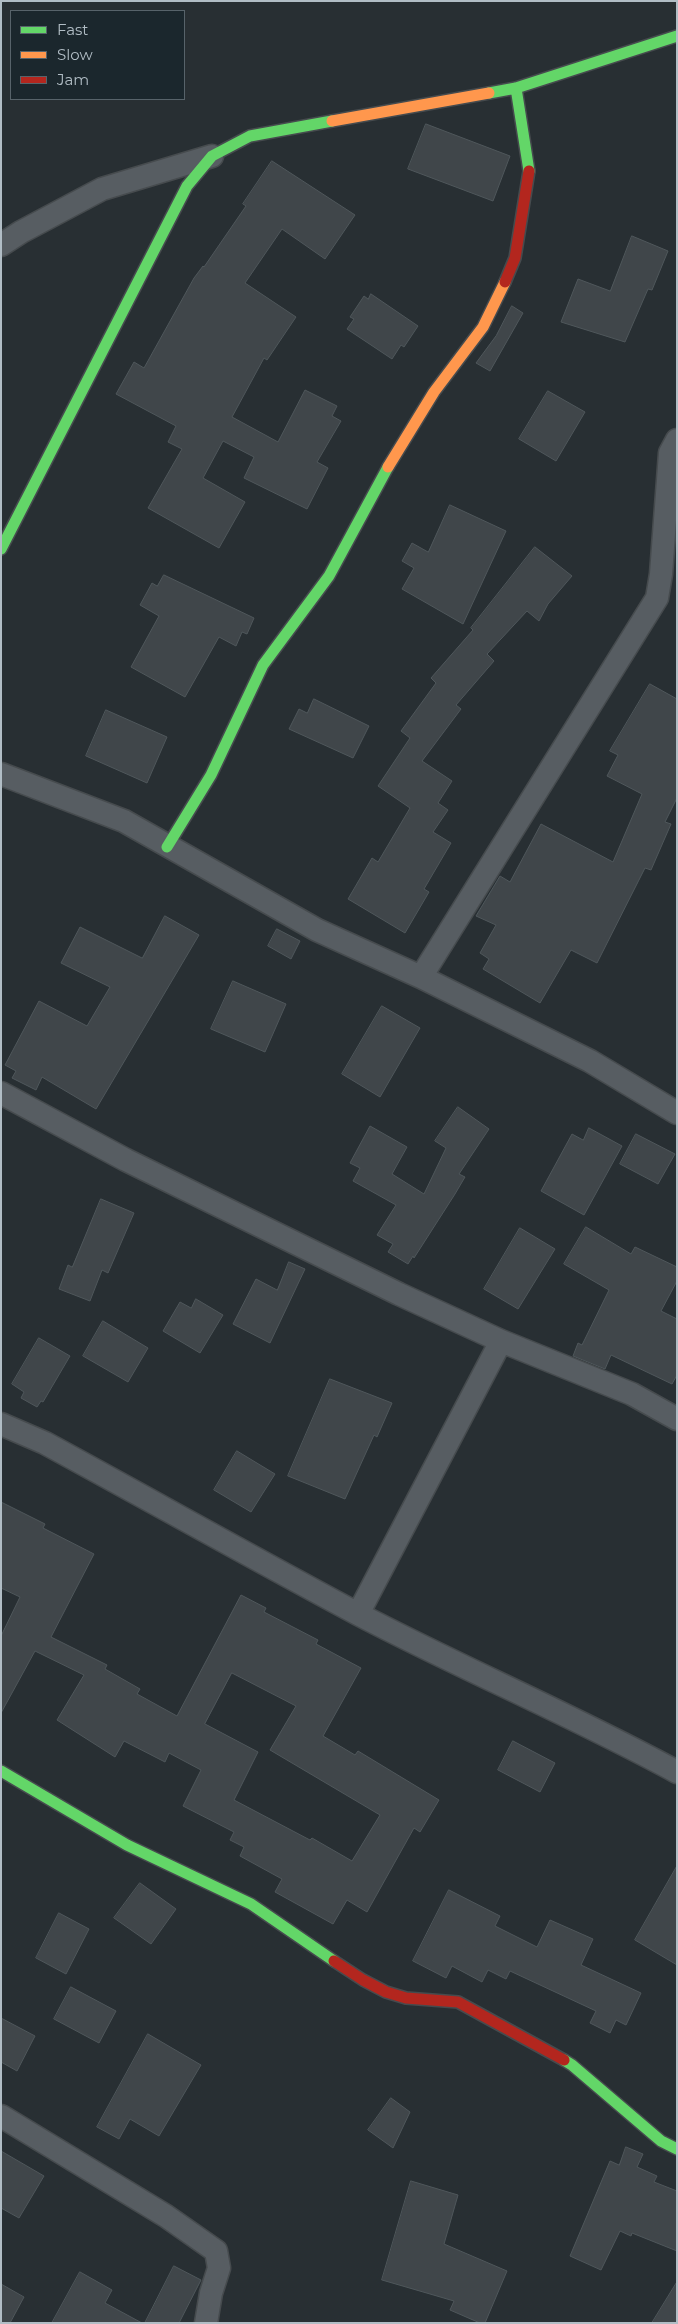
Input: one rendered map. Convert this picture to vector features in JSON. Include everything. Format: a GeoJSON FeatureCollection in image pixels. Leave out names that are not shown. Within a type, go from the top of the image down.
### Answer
{"type":"FeatureCollection","features":[{"type":"Feature","properties":{"kind":"street"},"geometry":{"type":"LineString","coordinates":[[1,245],[21,232],[102,189],[212,156],[250,136],[516,88],[677,36]]}},
{"type":"Feature","properties":{"kind":"street"},"geometry":{"type":"LineString","coordinates":[[167,847],[211,775],[263,665],[329,576],[384,473],[434,392],[483,327],[500,295],[514,258],[529,172],[516,88]]}},
{"type":"Feature","properties":{"kind":"street"},"geometry":{"type":"LineString","coordinates":[[1,549],[187,186],[212,156]]}},
{"type":"Feature","properties":{"kind":"street"},"geometry":{"type":"LineString","coordinates":[[421,976],[657,598],[661,574],[670,453],[677,440]]}},
{"type":"Feature","properties":{"kind":"street"},"geometry":{"type":"LineString","coordinates":[[1,774],[124,821],[317,930],[421,976],[590,1061],[677,1112]]}},
{"type":"Feature","properties":{"kind":"street"},"geometry":{"type":"LineString","coordinates":[[1,1093],[126,1160],[399,1294],[501,1342],[632,1394],[677,1419]]}},
{"type":"Feature","properties":{"kind":"street"},"geometry":{"type":"LineString","coordinates":[[358,1614],[501,1342]]}},
{"type":"Feature","properties":{"kind":"street"},"geometry":{"type":"LineString","coordinates":[[1,1424],[54,1448],[358,1614],[510,1690],[631,1747],[677,1772]]}},
{"type":"Feature","properties":{"kind":"street"},"geometry":{"type":"LineString","coordinates":[[1,1772],[127,1845],[251,1904],[380,1989],[406,1998],[458,2002],[572,2065],[661,2141],[677,2149]]}},
{"type":"Feature","properties":{"kind":"street"},"geometry":{"type":"LineString","coordinates":[[1,2116],[166,2216],[216,2251],[219,2268],[211,2293],[206,2323]]}},
{"type":"Feature","properties":{"kind":"building"},"geometry":{"type":"Polygon","coordinates":[[[426,124],[510,156],[493,201],[408,169],[426,124]]]}},
{"type":"Feature","properties":{"kind":"building"},"geometry":{"type":"Polygon","coordinates":[[[272,161],[355,215],[325,259],[282,229],[245,283],[296,317],[267,360],[264,358],[232,417],[278,442],[305,390],[337,406],[332,416],[341,421],[317,462],[328,468],[307,509],[244,478],[254,457],[223,441],[203,478],[245,502],[219,548],[148,508],[182,449],[168,442],[176,426],[116,394],[134,362],[144,368],[194,278],[204,267],[246,206],[243,204],[272,161]]]}},
{"type":"Feature","properties":{"kind":"building"},"geometry":{"type":"Polygon","coordinates":[[[632,236],[668,251],[652,290],[648,289],[625,342],[561,322],[578,279],[610,291],[632,236]]]}},
{"type":"Feature","properties":{"kind":"building"},"geometry":{"type":"Polygon","coordinates":[[[371,294],[418,326],[404,347],[401,345],[392,359],[347,329],[354,319],[350,317],[364,296],[368,299],[371,294]]]}},
{"type":"Feature","properties":{"kind":"building"},"geometry":{"type":"Polygon","coordinates":[[[512,306],[523,313],[490,371],[476,363],[496,336],[512,306]]]}},
{"type":"Feature","properties":{"kind":"building"},"geometry":{"type":"Polygon","coordinates":[[[548,391],[585,412],[556,461],[519,439],[548,391]]]}},
{"type":"Feature","properties":{"kind":"building"},"geometry":{"type":"Polygon","coordinates":[[[450,505],[506,531],[463,624],[402,589],[414,568],[402,561],[412,543],[428,552],[450,505]]]}},
{"type":"Feature","properties":{"kind":"building"},"geometry":{"type":"Polygon","coordinates":[[[535,547],[572,576],[548,604],[539,621],[527,611],[487,654],[494,661],[456,705],[461,709],[422,761],[452,781],[438,803],[448,810],[433,832],[451,843],[424,889],[429,892],[405,933],[348,899],[372,858],[378,862],[410,808],[378,786],[410,738],[401,731],[436,683],[431,678],[473,630],[471,628],[535,547]]]}},
{"type":"Feature","properties":{"kind":"building"},"geometry":{"type":"Polygon","coordinates":[[[164,575],[254,618],[247,634],[242,632],[236,646],[219,637],[185,697],[131,667],[159,616],[140,605],[152,583],[157,586],[164,575]]]}},
{"type":"Feature","properties":{"kind":"building"},"geometry":{"type":"Polygon","coordinates":[[[650,684],[677,699],[677,798],[665,822],[671,824],[651,870],[645,868],[597,963],[571,950],[540,1003],[483,969],[489,959],[480,953],[496,925],[476,916],[500,876],[510,882],[541,824],[613,862],[642,794],[607,776],[618,755],[610,751],[650,684]]]}},
{"type":"Feature","properties":{"kind":"building"},"geometry":{"type":"Polygon","coordinates":[[[314,699],[369,726],[353,758],[289,729],[299,709],[307,713],[314,699]]]}},
{"type":"Feature","properties":{"kind":"building"},"geometry":{"type":"Polygon","coordinates":[[[106,710],[167,737],[147,783],[86,756],[106,710]]]}},
{"type":"Feature","properties":{"kind":"building"},"geometry":{"type":"Polygon","coordinates":[[[165,916],[199,935],[96,1109],[42,1077],[36,1090],[12,1078],[16,1071],[5,1065],[39,1001],[87,1026],[110,987],[61,963],[80,927],[142,958],[165,916]]]}},
{"type":"Feature","properties":{"kind":"building"},"geometry":{"type":"Polygon","coordinates":[[[277,929],[300,941],[291,959],[268,946],[277,929]]]}},
{"type":"Feature","properties":{"kind":"building"},"geometry":{"type":"Polygon","coordinates":[[[233,981],[286,1004],[265,1052],[211,1029],[233,981]]]}},
{"type":"Feature","properties":{"kind":"building"},"geometry":{"type":"Polygon","coordinates":[[[382,1006],[420,1028],[380,1097],[342,1074],[382,1006]]]}},
{"type":"Feature","properties":{"kind":"building"},"geometry":{"type":"Polygon","coordinates":[[[458,1107],[489,1129],[459,1174],[465,1177],[455,1194],[414,1258],[413,1256],[408,1264],[388,1252],[393,1244],[377,1235],[396,1205],[353,1181],[360,1168],[350,1163],[370,1126],[407,1147],[392,1174],[424,1194],[446,1148],[435,1141],[458,1107]]]}},
{"type":"Feature","properties":{"kind":"building"},"geometry":{"type":"Polygon","coordinates":[[[589,1128],[622,1146],[584,1215],[541,1191],[572,1134],[583,1140],[589,1128]]]}},
{"type":"Feature","properties":{"kind":"building"},"geometry":{"type":"Polygon","coordinates":[[[636,1134],[675,1154],[658,1184],[620,1164],[636,1134]]]}},
{"type":"Feature","properties":{"kind":"building"},"geometry":{"type":"Polygon","coordinates":[[[101,1199],[134,1213],[108,1273],[102,1270],[90,1301],[59,1289],[68,1265],[72,1267],[101,1199]]]}},
{"type":"Feature","properties":{"kind":"building"},"geometry":{"type":"Polygon","coordinates":[[[586,1227],[631,1254],[635,1247],[677,1267],[677,1281],[661,1311],[677,1319],[677,1375],[672,1384],[611,1355],[605,1369],[573,1356],[578,1343],[582,1345],[609,1290],[564,1264],[586,1227]]]}},
{"type":"Feature","properties":{"kind":"building"},"geometry":{"type":"Polygon","coordinates":[[[520,1228],[555,1249],[518,1309],[484,1289],[520,1228]]]}},
{"type":"Feature","properties":{"kind":"building"},"geometry":{"type":"Polygon","coordinates":[[[289,1262],[305,1269],[270,1343],[233,1324],[256,1279],[277,1290],[289,1262]]]}},
{"type":"Feature","properties":{"kind":"building"},"geometry":{"type":"Polygon","coordinates":[[[196,1299],[223,1315],[200,1353],[163,1331],[180,1302],[191,1308],[196,1299]]]}},
{"type":"Feature","properties":{"kind":"building"},"geometry":{"type":"Polygon","coordinates":[[[103,1321],[148,1348],[128,1382],[83,1356],[103,1321]]]}},
{"type":"Feature","properties":{"kind":"building"},"geometry":{"type":"Polygon","coordinates":[[[39,1338],[70,1356],[43,1402],[41,1401],[37,1407],[21,1398],[24,1392],[12,1384],[39,1338]]]}},
{"type":"Feature","properties":{"kind":"building"},"geometry":{"type":"Polygon","coordinates":[[[330,1379],[392,1403],[377,1437],[374,1435],[345,1499],[288,1476],[330,1379]]]}},
{"type":"Feature","properties":{"kind":"building"},"geometry":{"type":"Polygon","coordinates":[[[237,1451],[275,1474],[251,1512],[214,1490],[237,1451]]]}},
{"type":"Feature","properties":{"kind":"building"},"geometry":{"type":"Polygon","coordinates":[[[1,1502],[45,1524],[43,1528],[94,1554],[51,1637],[107,1665],[105,1669],[140,1689],[137,1694],[177,1716],[241,1595],[266,1608],[264,1612],[318,1640],[316,1644],[361,1668],[323,1736],[355,1755],[358,1751],[439,1800],[420,1832],[414,1828],[367,1912],[347,1900],[333,1924],[275,1892],[282,1879],[240,1856],[244,1847],[230,1840],[234,1832],[183,1806],[201,1770],[169,1753],[165,1762],[124,1741],[115,1757],[57,1720],[84,1675],[35,1651],[1,1713],[1,1636],[20,1597],[1,1588],[1,1502]],[[232,1673],[205,1724],[258,1752],[234,1800],[310,1840],[312,1838],[352,1861],[380,1815],[270,1750],[296,1706],[232,1673]]]}},
{"type":"Feature","properties":{"kind":"building"},"geometry":{"type":"Polygon","coordinates":[[[513,1741],[555,1763],[540,1792],[498,1770],[513,1741]]]}},
{"type":"Feature","properties":{"kind":"building"},"geometry":{"type":"Polygon","coordinates":[[[677,1866],[677,1965],[635,1940],[677,1866]]]}},
{"type":"Feature","properties":{"kind":"building"},"geometry":{"type":"Polygon","coordinates":[[[140,1883],[176,1909],[151,1944],[114,1918],[140,1883]]]}},
{"type":"Feature","properties":{"kind":"building"},"geometry":{"type":"Polygon","coordinates":[[[449,1890],[500,1916],[495,1926],[537,1947],[550,1920],[593,1939],[581,1965],[641,1993],[626,2025],[616,2020],[610,2033],[590,2023],[596,2011],[510,1971],[506,1979],[488,1970],[482,1982],[452,1966],[446,1978],[413,1961],[449,1890]]]}},
{"type":"Feature","properties":{"kind":"building"},"geometry":{"type":"Polygon","coordinates":[[[59,1913],[89,1929],[66,1974],[36,1958],[59,1913]]]}},
{"type":"Feature","properties":{"kind":"building"},"geometry":{"type":"Polygon","coordinates":[[[71,1987],[116,2011],[99,2043],[54,2019],[71,1987]]]}},
{"type":"Feature","properties":{"kind":"building"},"geometry":{"type":"Polygon","coordinates":[[[1,2018],[35,2036],[17,2071],[1,2062],[1,2018]]]}},
{"type":"Feature","properties":{"kind":"building"},"geometry":{"type":"Polygon","coordinates":[[[148,2034],[201,2065],[159,2136],[130,2119],[119,2139],[97,2127],[148,2034]]]}},
{"type":"Feature","properties":{"kind":"building"},"geometry":{"type":"Polygon","coordinates":[[[391,2098],[410,2112],[393,2148],[368,2130],[391,2098]]]}},
{"type":"Feature","properties":{"kind":"building"},"geometry":{"type":"Polygon","coordinates":[[[626,2147],[643,2154],[637,2167],[657,2176],[654,2182],[677,2191],[677,2251],[632,2233],[631,2236],[620,2231],[601,2270],[570,2256],[610,2161],[619,2165],[626,2147]]]}},
{"type":"Feature","properties":{"kind":"building"},"geometry":{"type":"Polygon","coordinates":[[[1,2151],[44,2176],[19,2218],[1,2208],[1,2151]]]}},
{"type":"Feature","properties":{"kind":"building"},"geometry":{"type":"Polygon","coordinates":[[[411,2181],[458,2195],[444,2244],[507,2271],[485,2323],[480,2323],[450,2310],[454,2301],[382,2280],[411,2181]]]}},
{"type":"Feature","properties":{"kind":"building"},"geometry":{"type":"Polygon","coordinates":[[[174,2266],[201,2280],[179,2323],[145,2323],[174,2266]]]}},
{"type":"Feature","properties":{"kind":"building"},"geometry":{"type":"Polygon","coordinates":[[[80,2272],[112,2290],[105,2303],[142,2323],[52,2323],[80,2272]]]}},
{"type":"Feature","properties":{"kind":"building"},"geometry":{"type":"Polygon","coordinates":[[[677,2282],[677,2323],[652,2323],[677,2282]]]}},
{"type":"Feature","properties":{"kind":"building"},"geometry":{"type":"Polygon","coordinates":[[[1,2284],[24,2297],[10,2323],[1,2323],[1,2284]]]}},
{"type":"Feature","properties":{"kind":"traffic: fast"},"geometry":{"type":"LineString","coordinates":[[489,93],[516,88],[677,36]]}},
{"type":"Feature","properties":{"kind":"traffic: fast"},"geometry":{"type":"LineString","coordinates":[[516,88],[529,171]]}},
{"type":"Feature","properties":{"kind":"traffic: fast"},"geometry":{"type":"LineString","coordinates":[[1,549],[187,186],[212,156],[250,136],[332,121]]}},
{"type":"Feature","properties":{"kind":"traffic: fast"},"geometry":{"type":"LineString","coordinates":[[167,847],[211,775],[263,665],[329,576],[388,467]]}},
{"type":"Feature","properties":{"kind":"traffic: fast"},"geometry":{"type":"LineString","coordinates":[[1,1771],[127,1845],[251,1904],[334,1961]]}},
{"type":"Feature","properties":{"kind":"traffic: fast"},"geometry":{"type":"LineString","coordinates":[[564,2060],[661,2141],[677,2149]]}},
{"type":"Feature","properties":{"kind":"traffic: slow"},"geometry":{"type":"LineString","coordinates":[[332,121],[489,93]]}},
{"type":"Feature","properties":{"kind":"traffic: slow"},"geometry":{"type":"LineString","coordinates":[[388,467],[434,392],[483,327],[505,282]]}},
{"type":"Feature","properties":{"kind":"traffic: jam"},"geometry":{"type":"LineString","coordinates":[[505,282],[515,258],[529,171]]}},
{"type":"Feature","properties":{"kind":"traffic: jam"},"geometry":{"type":"LineString","coordinates":[[334,1961],[386,1992],[406,1998],[458,2002],[564,2060]]}}]}
